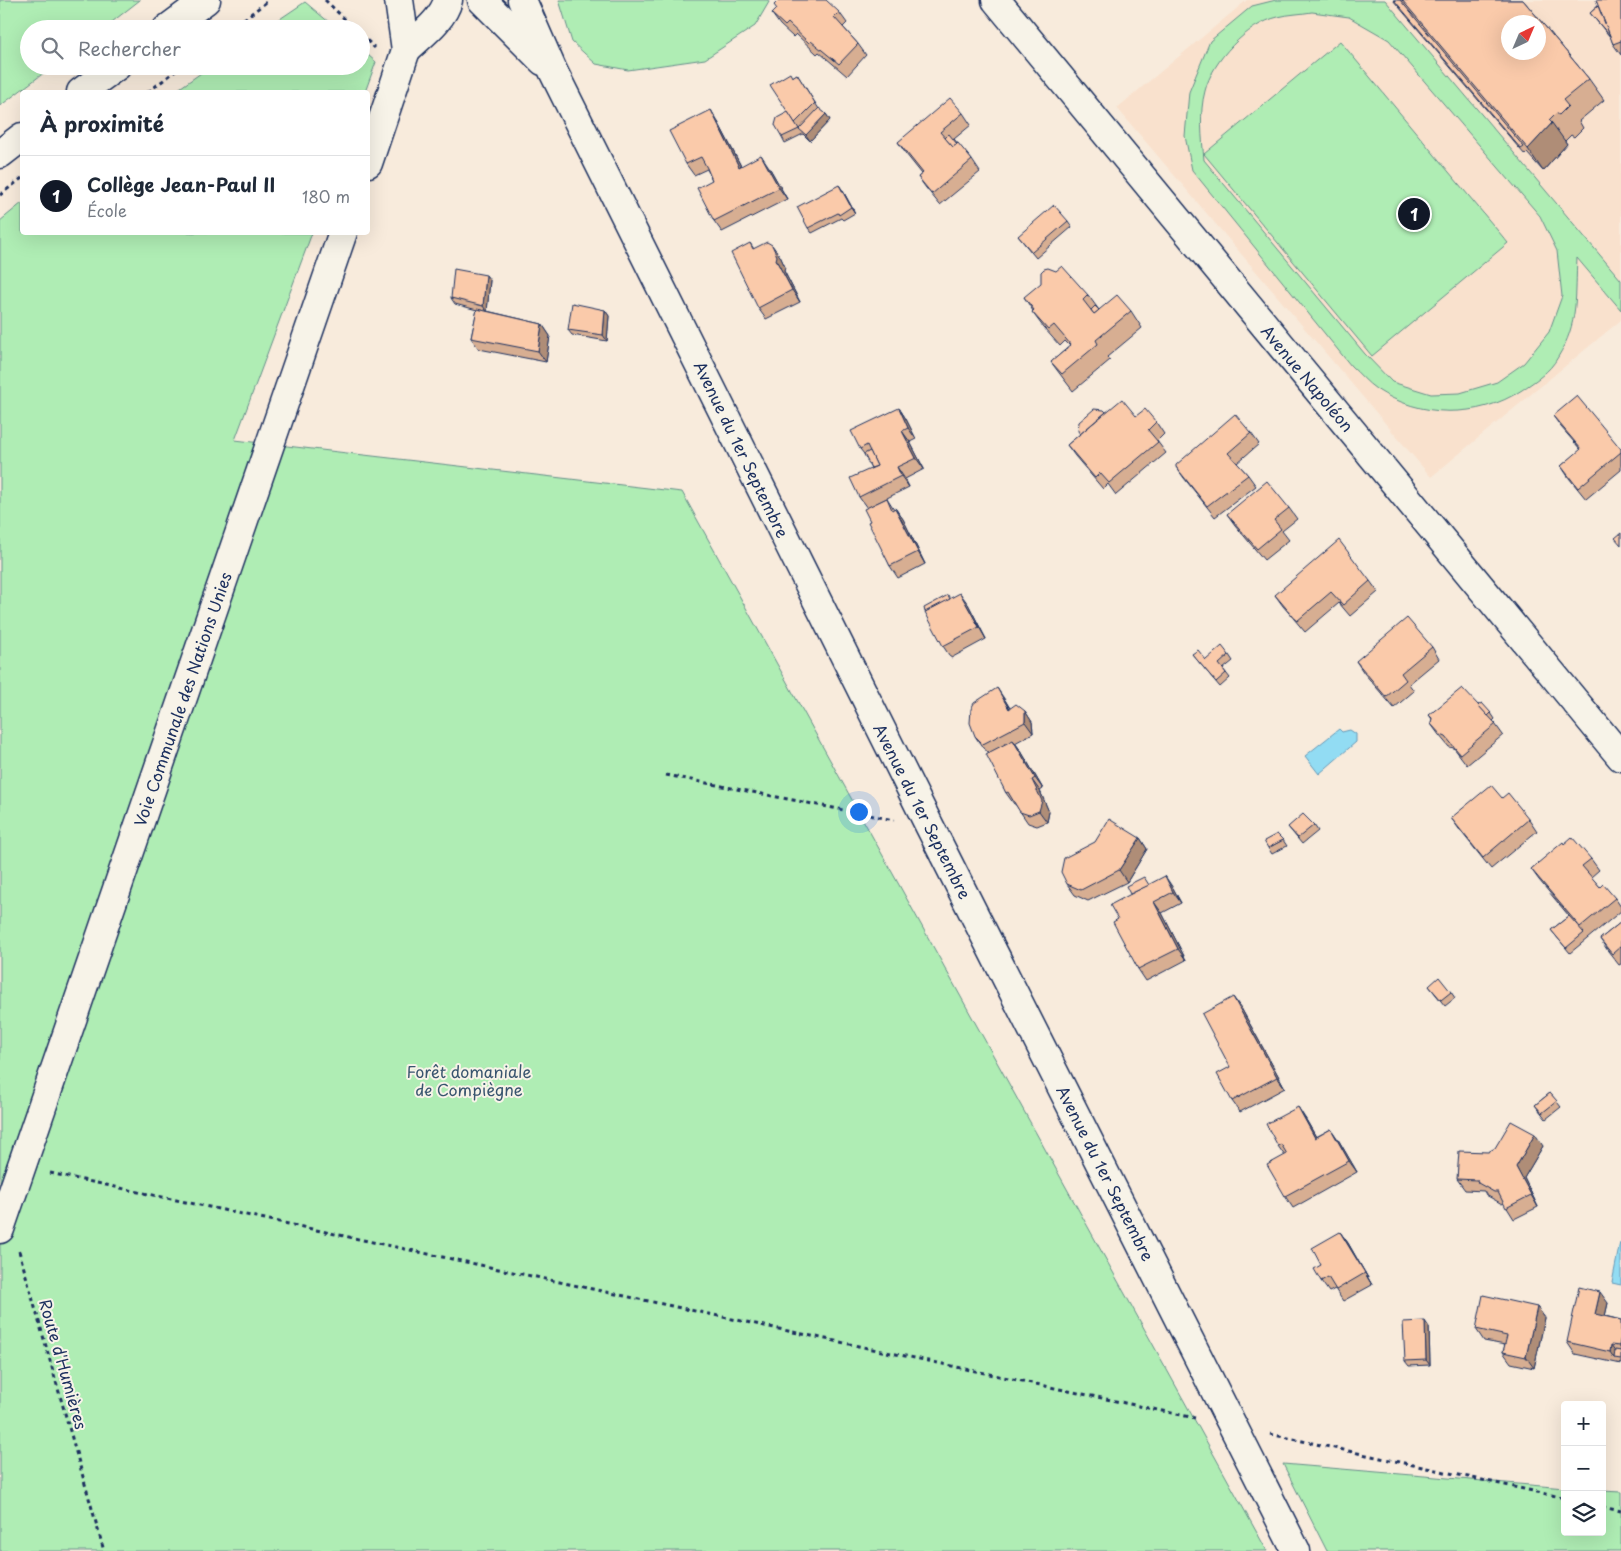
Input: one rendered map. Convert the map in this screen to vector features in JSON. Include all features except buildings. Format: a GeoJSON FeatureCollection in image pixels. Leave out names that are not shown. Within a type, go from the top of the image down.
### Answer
{"type":"FeatureCollection","features":[{"type":"Feature","properties":{"kind":"main road"},"geometry":{"type":"LineString","coordinates":[[179,20],[206,0]]}},
{"type":"Feature","properties":{"kind":"main road"},"geometry":{"type":"LineString","coordinates":[[399,0],[406,50]]}},
{"type":"Feature","properties":{"kind":"main road"},"geometry":{"type":"LineString","coordinates":[[370,157],[406,50],[432,24],[448,0]]}},
{"type":"Feature","properties":{"kind":"main road"},"geometry":{"type":"LineString","coordinates":[[482,0],[553,71]]}},
{"type":"Feature","properties":{"kind":"main road","name":"Avenue du 1er Septembre"},"geometry":{"type":"LineString","coordinates":[[522,0],[553,71],[930,827],[1296,1551]]}},
{"type":"Feature","properties":{"kind":"main road","name":"Avenue Napoléon"},"geometry":{"type":"LineString","coordinates":[[996,0],[1621,757]]}},
{"type":"Feature","properties":{"kind":"main road"},"geometry":{"type":"LineString","coordinates":[[84,90],[105,75]]}},
{"type":"Feature","properties":{"kind":"main road"},"geometry":{"type":"LineString","coordinates":[[0,154],[20,139]]}},
{"type":"Feature","properties":{"kind":"main road","name":"Voie Communale des Nations Unies"},"geometry":{"type":"LineString","coordinates":[[4,1218],[342,235]]}},
{"type":"Feature","properties":{"kind":"path"},"geometry":{"type":"LineString","coordinates":[[243,20],[269,0]]}},
{"type":"Feature","properties":{"kind":"path"},"geometry":{"type":"LineString","coordinates":[[325,0],[346,20]]}},
{"type":"Feature","properties":{"kind":"path"},"geometry":{"type":"LineString","coordinates":[[151,90],[170,75]]}},
{"type":"Feature","properties":{"kind":"path"},"geometry":{"type":"LineString","coordinates":[[0,195],[20,180]]}},
{"type":"Feature","properties":{"kind":"path"},"geometry":{"type":"LineString","coordinates":[[666,775],[930,827]]}},
{"type":"Feature","properties":{"kind":"path"},"geometry":{"type":"LineString","coordinates":[[22,1167],[1561,1497]]}},
{"type":"Feature","properties":{"kind":"path","name":"Route d'Humières"},"geometry":{"type":"LineString","coordinates":[[4,1218],[104,1551]]}},
{"type":"Feature","properties":{"kind":"path"},"geometry":{"type":"LineString","coordinates":[[1606,1507],[1621,1511]]}},
{"type":"Feature","properties":{"kind":"shaded area"},"geometry":{"type":"Polygon","coordinates":[[[1247,0],[1621,0],[1621,320],[1431,477],[1117,108],[1247,0]]]}},
{"type":"Feature","properties":{"kind":"green space"},"geometry":{"type":"Polygon","coordinates":[[[0,0],[140,0],[114,20],[20,20],[20,75],[41,75],[0,106],[0,0]]]}},
{"type":"Feature","properties":{"kind":"green space"},"geometry":{"type":"Polygon","coordinates":[[[559,0],[768,0],[769,2],[755,26],[705,59],[628,70],[596,64],[572,42],[559,0]]]}},
{"type":"Feature","properties":{"kind":"green space"},"geometry":{"type":"Polygon","coordinates":[[[1276,0],[1385,0],[1621,280],[1621,310],[1577,258],[1575,309],[1570,333],[1565,345],[1551,367],[1522,390],[1487,406],[1449,411],[1430,410],[1411,405],[1393,399],[1373,387],[1351,366],[1192,170],[1185,136],[1189,92],[1210,41],[1252,6],[1276,0]],[[1312,12],[1286,15],[1254,27],[1232,45],[1209,79],[1203,99],[1202,134],[1204,160],[1365,354],[1392,382],[1431,394],[1460,393],[1497,382],[1524,363],[1549,332],[1562,296],[1557,251],[1540,216],[1389,40],[1349,17],[1312,12]]]}},
{"type":"Feature","properties":{"kind":"green space"},"geometry":{"type":"Polygon","coordinates":[[[305,2],[326,20],[278,20],[305,2]]]}},
{"type":"Feature","properties":{"kind":"green space"},"geometry":{"type":"Polygon","coordinates":[[[1340,41],[1508,243],[1372,356],[1204,154],[1340,41]]]}},
{"type":"Feature","properties":{"kind":"green space"},"geometry":{"type":"Polygon","coordinates":[[[370,57],[376,62],[366,90],[177,90],[198,75],[370,75],[370,57]]]}},
{"type":"Feature","properties":{"kind":"green space","name":"Forêt domaniale de Compiègne"},"geometry":{"type":"Polygon","coordinates":[[[20,205],[20,235],[311,235],[235,440],[682,492],[1267,1551],[0,1551],[0,221],[20,205]]]}},
{"type":"Feature","properties":{"kind":"green space"},"geometry":{"type":"Polygon","coordinates":[[[1283,1464],[1561,1488],[1561,1536],[1606,1536],[1606,1491],[1621,1492],[1621,1551],[1327,1551],[1283,1464]]]}},
{"type":"Feature","properties":{"kind":"water"},"geometry":{"type":"Polygon","coordinates":[[[1339,729],[1342,732],[1350,730],[1356,734],[1356,742],[1319,774],[1305,756],[1339,729]]]}},
{"type":"Feature","properties":{"kind":"water"},"geometry":{"type":"Polygon","coordinates":[[[1621,1243],[1621,1285],[1612,1283],[1621,1243]]]}},
{"type":"Feature","properties":{"kind":"place","name":"Collège Jean-Paul II"},"geometry":{"type":"Point","coordinates":[1414,214]}}]}
